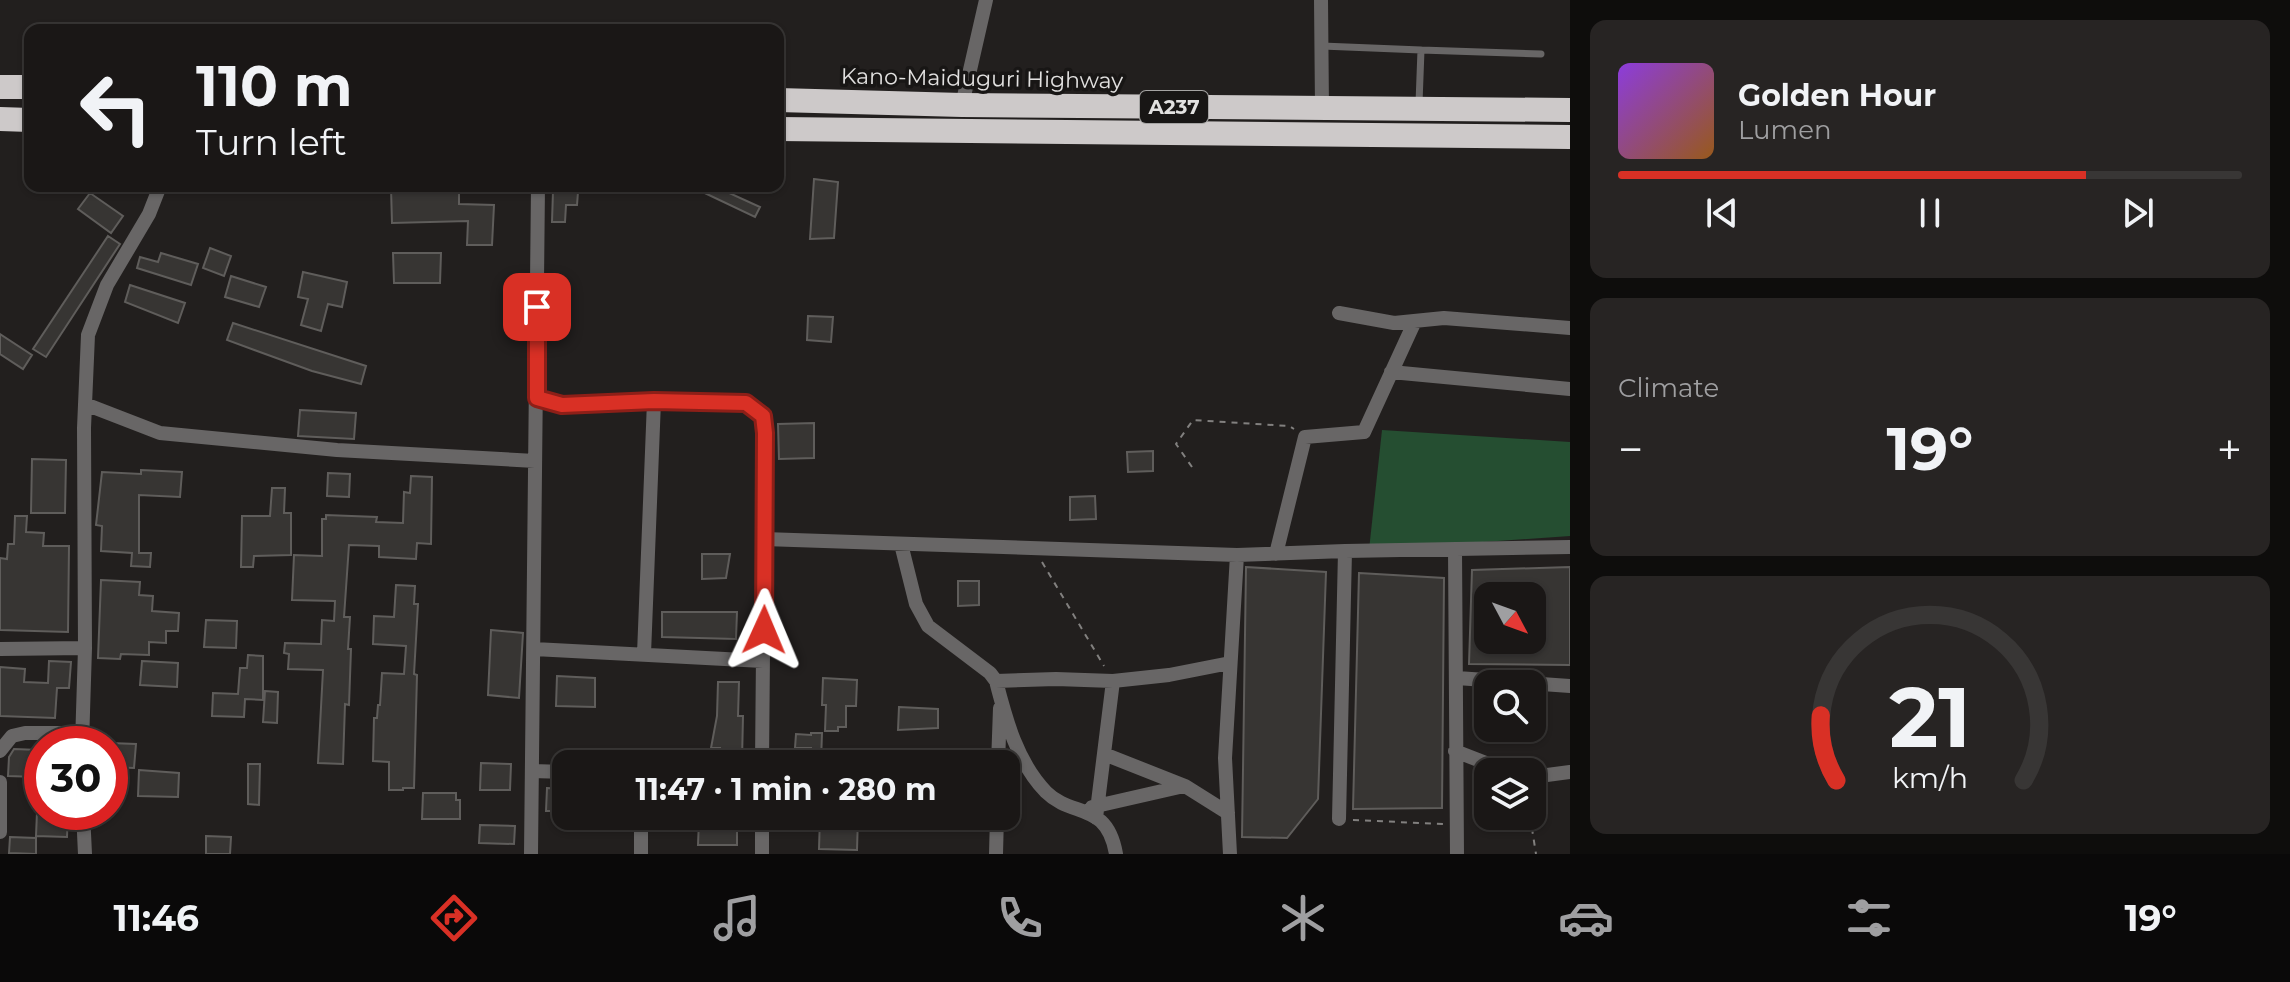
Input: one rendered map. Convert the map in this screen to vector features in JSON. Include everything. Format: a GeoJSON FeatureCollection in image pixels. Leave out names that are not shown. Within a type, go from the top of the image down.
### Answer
{"type":"FeatureCollection","features":[{"type":"Feature","properties":{"kind":"highway"},"geometry":{"type":"LineString","coordinates":[[0,87],[24,87]]}},
{"type":"Feature","properties":{"kind":"highway","name":"Kano-Maiduguri Highway"},"geometry":{"type":"LineString","coordinates":[[784,100],[962,105],[1570,110]]}},
{"type":"Feature","properties":{"kind":"highway"},"geometry":{"type":"LineString","coordinates":[[0,119],[24,120]]}},
{"type":"Feature","properties":{"kind":"highway","name":"A237"},"geometry":{"type":"LineString","coordinates":[[784,129],[1570,137]]}},
{"type":"Feature","properties":{"kind":"street"},"geometry":{"type":"LineString","coordinates":[[962,105],[986,0]]}},
{"type":"Feature","properties":{"kind":"street"},"geometry":{"type":"LineString","coordinates":[[1321,0],[1322,108]]}},
{"type":"Feature","properties":{"kind":"street"},"geometry":{"type":"LineString","coordinates":[[82,726],[88,335],[107,285],[149,214],[158,192]]}},
{"type":"Feature","properties":{"kind":"street"},"geometry":{"type":"LineString","coordinates":[[531,854],[538,192]]}},
{"type":"Feature","properties":{"kind":"street"},"geometry":{"type":"LineString","coordinates":[[1339,313],[1394,323],[1444,318],[1570,328]]}},
{"type":"Feature","properties":{"kind":"street"},"geometry":{"type":"LineString","coordinates":[[1276,554],[1305,437],[1364,432],[1415,321]]}},
{"type":"Feature","properties":{"kind":"street"},"geometry":{"type":"LineString","coordinates":[[1391,372],[1570,389]]}},
{"type":"Feature","properties":{"kind":"street"},"geometry":{"type":"LineString","coordinates":[[537,398],[562,405],[654,401],[746,403],[763,416],[762,750]]}},
{"type":"Feature","properties":{"kind":"street"},"geometry":{"type":"LineString","coordinates":[[644,654],[654,401]]}},
{"type":"Feature","properties":{"kind":"street"},"geometry":{"type":"LineString","coordinates":[[85,404],[160,433],[337,450],[535,461]]}},
{"type":"Feature","properties":{"kind":"street"},"geometry":{"type":"LineString","coordinates":[[764,539],[1237,555],[1570,547]]}},
{"type":"Feature","properties":{"kind":"street"},"geometry":{"type":"LineString","coordinates":[[901,544],[916,604],[928,626],[990,673],[996,681],[1023,762],[1047,793],[1063,803],[1093,811],[1185,786]]}},
{"type":"Feature","properties":{"kind":"street"},"geometry":{"type":"LineString","coordinates":[[1455,549],[1457,854]]}},
{"type":"Feature","properties":{"kind":"street"},"geometry":{"type":"LineString","coordinates":[[1339,819],[1345,551]]}},
{"type":"Feature","properties":{"kind":"street"},"geometry":{"type":"LineString","coordinates":[[1230,854],[1225,758],[1237,555]]}},
{"type":"Feature","properties":{"kind":"street"},"geometry":{"type":"LineString","coordinates":[[0,649],[85,648]]}},
{"type":"Feature","properties":{"kind":"street"},"geometry":{"type":"LineString","coordinates":[[534,649],[763,661]]}},
{"type":"Feature","properties":{"kind":"street"},"geometry":{"type":"LineString","coordinates":[[996,681],[1113,681],[1169,675],[1230,663]]}},
{"type":"Feature","properties":{"kind":"street"},"geometry":{"type":"LineString","coordinates":[[1457,678],[1570,686]]}},
{"type":"Feature","properties":{"kind":"street"},"geometry":{"type":"LineString","coordinates":[[1113,681],[1093,811],[1106,828],[1116,854]]}},
{"type":"Feature","properties":{"kind":"street"},"geometry":{"type":"LineString","coordinates":[[998,750],[1000,696]]}},
{"type":"Feature","properties":{"kind":"street"},"geometry":{"type":"LineString","coordinates":[[2,744],[24,733]]}},
{"type":"Feature","properties":{"kind":"street"},"geometry":{"type":"LineString","coordinates":[[1455,751],[1474,758]]}},
{"type":"Feature","properties":{"kind":"street"},"geometry":{"type":"LineString","coordinates":[[1104,754],[1185,786],[1228,813]]}},
{"type":"Feature","properties":{"kind":"street"},"geometry":{"type":"LineString","coordinates":[[532,771],[552,772]]}},
{"type":"Feature","properties":{"kind":"street"},"geometry":{"type":"LineString","coordinates":[[1546,775],[1570,772]]}},
{"type":"Feature","properties":{"kind":"street"},"geometry":{"type":"LineString","coordinates":[[0,782],[0,832]]}},
{"type":"Feature","properties":{"kind":"street"},"geometry":{"type":"LineString","coordinates":[[84,830],[85,854]]}},
{"type":"Feature","properties":{"kind":"street"},"geometry":{"type":"LineString","coordinates":[[641,830],[641,854]]}},
{"type":"Feature","properties":{"kind":"street"},"geometry":{"type":"LineString","coordinates":[[762,830],[762,854]]}},
{"type":"Feature","properties":{"kind":"street"},"geometry":{"type":"LineString","coordinates":[[996,854],[997,830]]}},
{"type":"Feature","properties":{"kind":"lane"},"geometry":{"type":"LineString","coordinates":[[1322,46],[1541,54]]}},
{"type":"Feature","properties":{"kind":"lane"},"geometry":{"type":"LineString","coordinates":[[1418,109],[1421,50]]}},
{"type":"Feature","properties":{"kind":"path"},"geometry":{"type":"LineString","coordinates":[[1192,467],[1176,444],[1193,420],[1289,426],[1305,437]]}},
{"type":"Feature","properties":{"kind":"path"},"geometry":{"type":"LineString","coordinates":[[1034,549],[1113,681]]}},
{"type":"Feature","properties":{"kind":"path"},"geometry":{"type":"LineString","coordinates":[[1339,819],[1456,824]]}},
{"type":"Feature","properties":{"kind":"path"},"geometry":{"type":"LineString","coordinates":[[1532,830],[1536,854]]}},
{"type":"Feature","properties":{"kind":"green space"},"geometry":{"type":"Polygon","coordinates":[[[1382,430],[1570,442],[1570,536],[1369,550],[1382,430]]]}},
{"type":"Feature","properties":{"kind":"building"},"geometry":{"type":"Polygon","coordinates":[[[814,179],[838,182],[834,238],[810,239],[814,179]]]}},
{"type":"Feature","properties":{"kind":"building"},"geometry":{"type":"Polygon","coordinates":[[[391,192],[459,192],[459,204],[494,205],[492,245],[467,245],[468,221],[392,223],[391,192]]]}},
{"type":"Feature","properties":{"kind":"building"},"geometry":{"type":"Polygon","coordinates":[[[553,192],[578,192],[577,205],[566,205],[565,222],[552,222],[553,192]]]}},
{"type":"Feature","properties":{"kind":"building"},"geometry":{"type":"Polygon","coordinates":[[[703,192],[727,192],[760,207],[755,217],[703,192]]]}},
{"type":"Feature","properties":{"kind":"building"},"geometry":{"type":"Polygon","coordinates":[[[90,193],[123,216],[111,233],[78,209],[90,193]]]}},
{"type":"Feature","properties":{"kind":"building"},"geometry":{"type":"Polygon","coordinates":[[[108,236],[120,244],[46,357],[33,349],[108,236]]]}},
{"type":"Feature","properties":{"kind":"building"},"geometry":{"type":"Polygon","coordinates":[[[210,248],[231,256],[224,276],[203,268],[210,248]]]}},
{"type":"Feature","properties":{"kind":"building"},"geometry":{"type":"Polygon","coordinates":[[[161,253],[198,264],[191,285],[137,268],[140,257],[158,262],[161,253]]]}},
{"type":"Feature","properties":{"kind":"building"},"geometry":{"type":"Polygon","coordinates":[[[393,253],[441,253],[440,283],[394,283],[393,253]]]}},
{"type":"Feature","properties":{"kind":"building"},"geometry":{"type":"Polygon","coordinates":[[[303,272],[347,282],[342,307],[328,304],[321,331],[301,325],[308,299],[298,297],[303,272]]]}},
{"type":"Feature","properties":{"kind":"building"},"geometry":{"type":"Polygon","coordinates":[[[231,276],[266,287],[259,307],[225,297],[231,276]]]}},
{"type":"Feature","properties":{"kind":"building"},"geometry":{"type":"Polygon","coordinates":[[[130,285],[185,303],[178,323],[125,302],[130,285]]]}},
{"type":"Feature","properties":{"kind":"building"},"geometry":{"type":"Polygon","coordinates":[[[808,316],[833,317],[831,342],[807,340],[808,316]]]}},
{"type":"Feature","properties":{"kind":"building"},"geometry":{"type":"Polygon","coordinates":[[[233,323],[366,366],[361,384],[312,371],[227,340],[233,323]]]}},
{"type":"Feature","properties":{"kind":"building"},"geometry":{"type":"Polygon","coordinates":[[[0,334],[32,355],[23,369],[0,354],[0,334]]]}},
{"type":"Feature","properties":{"kind":"building"},"geometry":{"type":"Polygon","coordinates":[[[300,410],[356,413],[354,439],[298,436],[300,410]]]}},
{"type":"Feature","properties":{"kind":"building"},"geometry":{"type":"Polygon","coordinates":[[[814,423],[814,458],[779,459],[778,424],[814,423]]]}},
{"type":"Feature","properties":{"kind":"building"},"geometry":{"type":"Polygon","coordinates":[[[1153,451],[1153,471],[1128,472],[1127,452],[1153,451]]]}},
{"type":"Feature","properties":{"kind":"building"},"geometry":{"type":"Polygon","coordinates":[[[32,459],[66,460],[65,513],[31,513],[32,459]]]}},
{"type":"Feature","properties":{"kind":"building"},"geometry":{"type":"Polygon","coordinates":[[[141,470],[182,472],[180,497],[139,495],[139,553],[151,553],[150,567],[131,566],[132,553],[101,551],[102,526],[96,525],[102,472],[141,474],[141,470]]]}},
{"type":"Feature","properties":{"kind":"building"},"geometry":{"type":"Polygon","coordinates":[[[328,473],[350,474],[349,497],[327,496],[328,473]]]}},
{"type":"Feature","properties":{"kind":"building"},"geometry":{"type":"Polygon","coordinates":[[[411,476],[432,477],[431,544],[417,543],[416,559],[379,557],[379,546],[349,545],[344,617],[350,617],[348,649],[351,649],[343,764],[318,763],[323,670],[288,669],[289,654],[284,653],[285,643],[321,644],[322,620],[334,621],[335,601],[292,600],[294,555],[322,556],[322,519],[326,519],[326,515],[377,517],[376,522],[403,523],[404,492],[410,493],[411,476]]]}},
{"type":"Feature","properties":{"kind":"building"},"geometry":{"type":"Polygon","coordinates":[[[272,488],[285,488],[284,513],[291,513],[291,555],[254,556],[253,567],[241,567],[242,516],[270,516],[272,488]]]}},
{"type":"Feature","properties":{"kind":"building"},"geometry":{"type":"Polygon","coordinates":[[[1095,496],[1096,519],[1070,520],[1070,497],[1095,496]]]}},
{"type":"Feature","properties":{"kind":"building"},"geometry":{"type":"Polygon","coordinates":[[[15,516],[27,516],[26,532],[44,533],[43,546],[69,546],[68,632],[0,630],[0,558],[7,559],[8,544],[14,544],[15,516]]]}},
{"type":"Feature","properties":{"kind":"building"},"geometry":{"type":"Polygon","coordinates":[[[702,554],[730,554],[726,578],[702,579],[702,554]]]}},
{"type":"Feature","properties":{"kind":"building"},"geometry":{"type":"Polygon","coordinates":[[[1246,567],[1326,572],[1318,799],[1287,838],[1242,837],[1246,567]]]}},
{"type":"Feature","properties":{"kind":"building"},"geometry":{"type":"Polygon","coordinates":[[[1570,567],[1570,665],[1469,664],[1472,570],[1570,567]]]}},
{"type":"Feature","properties":{"kind":"building"},"geometry":{"type":"Polygon","coordinates":[[[1359,573],[1444,578],[1442,808],[1353,809],[1359,573]]]}},
{"type":"Feature","properties":{"kind":"building"},"geometry":{"type":"Polygon","coordinates":[[[101,580],[140,582],[139,595],[153,596],[152,611],[179,613],[178,631],[166,631],[166,643],[149,642],[149,655],[121,654],[120,659],[98,658],[101,580]]]}},
{"type":"Feature","properties":{"kind":"building"},"geometry":{"type":"Polygon","coordinates":[[[958,581],[979,581],[979,605],[958,606],[958,581]]]}},
{"type":"Feature","properties":{"kind":"building"},"geometry":{"type":"Polygon","coordinates":[[[396,585],[415,586],[414,604],[418,604],[414,674],[417,675],[414,788],[389,790],[389,762],[373,761],[374,718],[377,718],[380,705],[382,673],[404,674],[406,646],[373,644],[374,616],[394,617],[396,585]]]}},
{"type":"Feature","properties":{"kind":"building"},"geometry":{"type":"Polygon","coordinates":[[[662,612],[737,612],[736,639],[662,637],[662,612]]]}},
{"type":"Feature","properties":{"kind":"building"},"geometry":{"type":"Polygon","coordinates":[[[206,620],[237,621],[236,648],[204,647],[206,620]]]}},
{"type":"Feature","properties":{"kind":"building"},"geometry":{"type":"Polygon","coordinates":[[[491,630],[523,633],[519,698],[488,695],[491,630]]]}},
{"type":"Feature","properties":{"kind":"building"},"geometry":{"type":"Polygon","coordinates":[[[248,655],[263,656],[263,700],[245,699],[244,717],[212,716],[213,693],[238,694],[240,668],[247,668],[248,655]]]}},
{"type":"Feature","properties":{"kind":"building"},"geometry":{"type":"Polygon","coordinates":[[[49,661],[71,662],[69,688],[57,688],[55,718],[0,716],[0,667],[25,669],[24,682],[48,683],[49,661]]]}},
{"type":"Feature","properties":{"kind":"building"},"geometry":{"type":"Polygon","coordinates":[[[142,661],[178,663],[177,687],[140,685],[142,661]]]}},
{"type":"Feature","properties":{"kind":"building"},"geometry":{"type":"Polygon","coordinates":[[[557,676],[595,678],[595,707],[556,706],[557,676]]]}},
{"type":"Feature","properties":{"kind":"building"},"geometry":{"type":"Polygon","coordinates":[[[823,678],[857,680],[856,706],[846,706],[846,727],[838,727],[838,731],[825,731],[823,678]]]}},
{"type":"Feature","properties":{"kind":"building"},"geometry":{"type":"Polygon","coordinates":[[[718,682],[739,682],[738,716],[743,716],[742,750],[711,748],[717,716],[718,682]]]}},
{"type":"Feature","properties":{"kind":"building"},"geometry":{"type":"Polygon","coordinates":[[[265,691],[278,692],[277,723],[263,722],[265,691]]]}},
{"type":"Feature","properties":{"kind":"building"},"geometry":{"type":"Polygon","coordinates":[[[899,707],[938,709],[938,728],[898,730],[899,707]]]}},
{"type":"Feature","properties":{"kind":"building"},"geometry":{"type":"Polygon","coordinates":[[[822,733],[821,750],[795,748],[796,734],[822,733]]]}},
{"type":"Feature","properties":{"kind":"building"},"geometry":{"type":"Polygon","coordinates":[[[128,744],[136,744],[134,768],[128,768],[128,744]]]}},
{"type":"Feature","properties":{"kind":"building"},"geometry":{"type":"Polygon","coordinates":[[[14,749],[24,749],[24,777],[8,776],[9,757],[14,749]]]}},
{"type":"Feature","properties":{"kind":"building"},"geometry":{"type":"Polygon","coordinates":[[[481,763],[511,764],[510,790],[480,790],[481,763]]]}},
{"type":"Feature","properties":{"kind":"building"},"geometry":{"type":"Polygon","coordinates":[[[248,764],[260,764],[259,805],[248,804],[248,764]]]}},
{"type":"Feature","properties":{"kind":"building"},"geometry":{"type":"Polygon","coordinates":[[[139,770],[179,773],[178,797],[138,796],[139,770]]]}},
{"type":"Feature","properties":{"kind":"building"},"geometry":{"type":"Polygon","coordinates":[[[547,788],[552,788],[552,811],[546,811],[547,788]]]}},
{"type":"Feature","properties":{"kind":"building"},"geometry":{"type":"Polygon","coordinates":[[[423,793],[456,793],[456,800],[460,800],[460,819],[422,819],[423,793]]]}},
{"type":"Feature","properties":{"kind":"building"},"geometry":{"type":"Polygon","coordinates":[[[480,825],[515,826],[514,844],[479,843],[480,825]]]}},
{"type":"Feature","properties":{"kind":"building"},"geometry":{"type":"Polygon","coordinates":[[[36,830],[67,830],[67,837],[36,836],[36,830]]]}},
{"type":"Feature","properties":{"kind":"building"},"geometry":{"type":"Polygon","coordinates":[[[699,830],[737,830],[737,845],[698,845],[699,830]]]}},
{"type":"Feature","properties":{"kind":"building"},"geometry":{"type":"Polygon","coordinates":[[[820,830],[858,830],[857,850],[819,849],[820,830]]]}},
{"type":"Feature","properties":{"kind":"building"},"geometry":{"type":"Polygon","coordinates":[[[206,836],[231,837],[230,854],[206,854],[206,836]]]}},
{"type":"Feature","properties":{"kind":"building"},"geometry":{"type":"Polygon","coordinates":[[[10,837],[36,838],[36,854],[9,853],[10,837]]]}},
{"type":"Feature","properties":{"kind":"route"},"geometry":{"type":"LineString","coordinates":[[537,307],[537,398],[562,405],[693,400],[746,403],[763,416],[764,630]]}}]}
